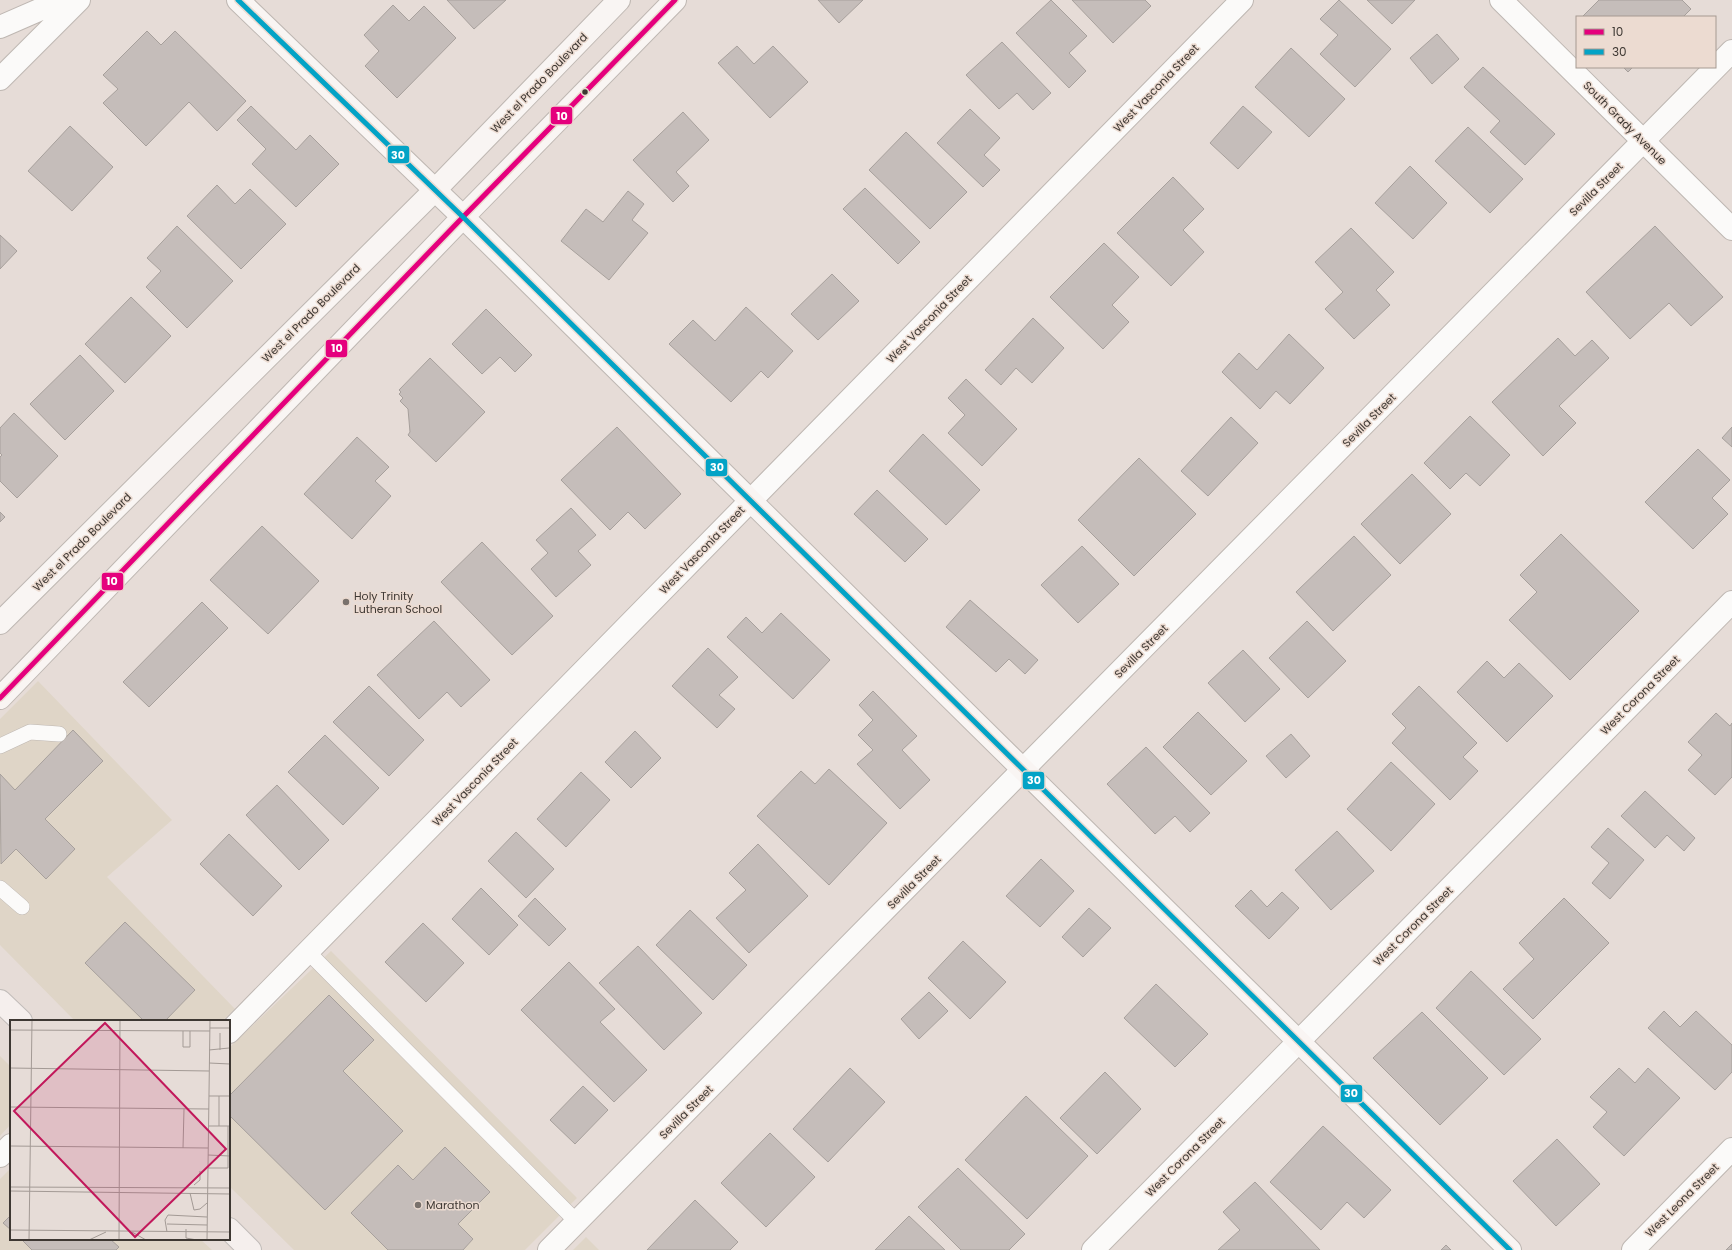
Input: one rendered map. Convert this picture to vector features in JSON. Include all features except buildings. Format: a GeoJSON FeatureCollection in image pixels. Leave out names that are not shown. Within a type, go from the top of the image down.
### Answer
{"type":"FeatureCollection","features":[{"type":"Feature","properties":{"kind":"main road"},"geometry":{"type":"LineString","coordinates":[[0,1001],[19,1020]]}},
{"type":"Feature","properties":{"kind":"main road"},"geometry":{"type":"LineString","coordinates":[[230,1230],[250,1250]]}},
{"type":"Feature","properties":{"kind":"street"},"geometry":{"type":"LineString","coordinates":[[0,27],[62,0]]}},
{"type":"Feature","properties":{"kind":"street"},"geometry":{"type":"LineString","coordinates":[[0,79],[80,0]]}},
{"type":"Feature","properties":{"kind":"street"},"geometry":{"type":"LineString","coordinates":[[238,0],[463,216],[1510,1250]]}},
{"type":"Feature","properties":{"kind":"street","name":"West el Prado Boulevard"},"geometry":{"type":"LineString","coordinates":[[0,623],[435,190],[619,0]]}},
{"type":"Feature","properties":{"kind":"street"},"geometry":{"type":"LineString","coordinates":[[0,698],[463,216],[675,0]]}},
{"type":"Feature","properties":{"kind":"street","name":"West Vasconia Street"},"geometry":{"type":"LineString","coordinates":[[230,1031],[1242,0]]}},
{"type":"Feature","properties":{"kind":"street","name":"South Grady Avenue"},"geometry":{"type":"LineString","coordinates":[[1501,0],[1732,229]]}},
{"type":"Feature","properties":{"kind":"street","name":"Sevilla Street"},"geometry":{"type":"LineString","coordinates":[[1716,67],[1732,51]]}},
{"type":"Feature","properties":{"kind":"street","name":"Sevilla Street"},"geometry":{"type":"LineString","coordinates":[[550,1250],[1715,68]]}},
{"type":"Feature","properties":{"kind":"street","name":"West Corona Street"},"geometry":{"type":"LineString","coordinates":[[1093,1250],[1300,1042],[1732,602]]}},
{"type":"Feature","properties":{"kind":"street"},"geometry":{"type":"LineString","coordinates":[[0,1156],[10,1146]]}},
{"type":"Feature","properties":{"kind":"street","name":"West Leona Street"},"geometry":{"type":"LineString","coordinates":[[1633,1250],[1732,1149]]}},
{"type":"Feature","properties":{"kind":"lane"},"geometry":{"type":"LineString","coordinates":[[0,746],[30,732],[59,734]]}},
{"type":"Feature","properties":{"kind":"lane"},"geometry":{"type":"LineString","coordinates":[[0,888],[22,907]]}},
{"type":"Feature","properties":{"kind":"lane"},"geometry":{"type":"LineString","coordinates":[[308,952],[577,1222]]}},
{"type":"Feature","properties":{"kind":"shaded area"},"geometry":{"type":"Polygon","coordinates":[[[38,681],[172,820],[107,877],[235,1009],[223,1020],[74,1020],[0,945],[0,719],[38,681]]]}},
{"type":"Feature","properties":{"kind":"shaded area"},"geometry":{"type":"Polygon","coordinates":[[[331,951],[577,1198],[525,1250],[294,1250],[230,1187],[230,1047],[331,951]]]}},
{"type":"Feature","properties":{"kind":"shaded area"},"geometry":{"type":"Polygon","coordinates":[[[0,1056],[10,1066],[10,1125],[0,1136],[0,1056]]]}},
{"type":"Feature","properties":{"kind":"shaded area"},"geometry":{"type":"Polygon","coordinates":[[[10,1169],[10,1240],[201,1240],[212,1250],[0,1250],[0,1179],[10,1169]]]}},
{"type":"Feature","properties":{"kind":"shaded area"},"geometry":{"type":"Polygon","coordinates":[[[586,1237],[599,1250],[573,1250],[586,1237]]]}},
{"type":"Feature","properties":{"kind":"transit line","name":"30"},"geometry":{"type":"LineString","coordinates":[[238,0],[463,217],[1510,1250]]}},
{"type":"Feature","properties":{"kind":"transit line","name":"10"},"geometry":{"type":"LineString","coordinates":[[0,698],[463,217],[675,0]]}},
{"type":"Feature","properties":{"kind":"place","name":"Holy Trinity Lutheran School"},"geometry":{"type":"Point","coordinates":[346,602]}},
{"type":"Feature","properties":{"kind":"place","name":"Marathon"},"geometry":{"type":"Point","coordinates":[418,1205]}}]}
